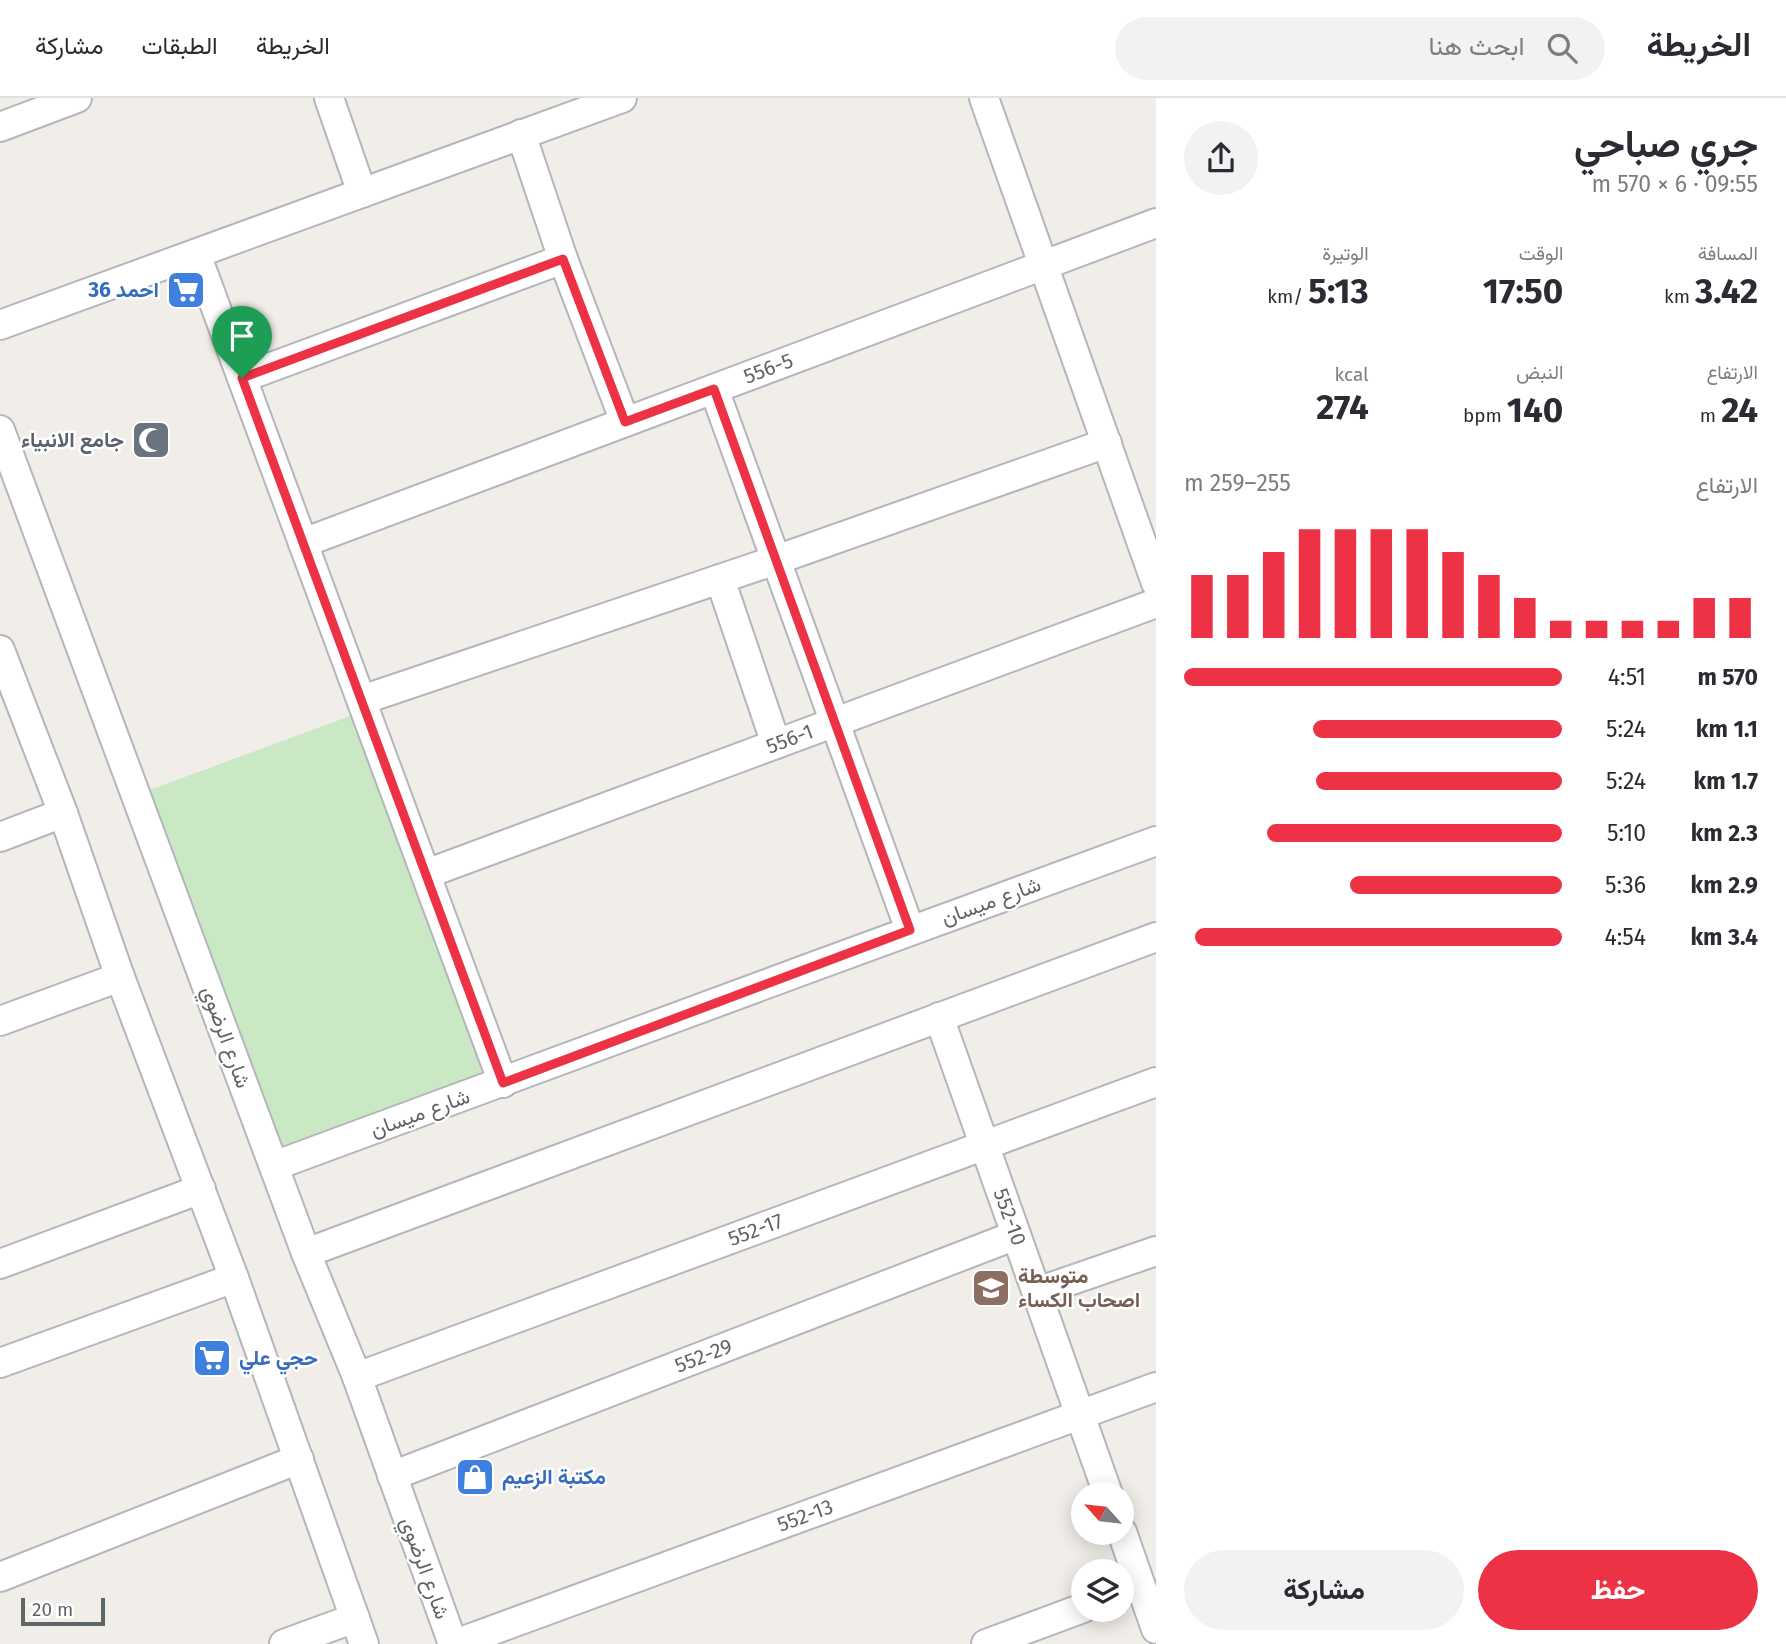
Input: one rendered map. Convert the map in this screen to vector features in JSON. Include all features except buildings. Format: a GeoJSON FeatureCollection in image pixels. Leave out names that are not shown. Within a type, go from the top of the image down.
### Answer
{"type":"FeatureCollection","features":[{"type":"Feature","properties":{"kind":"street"},"geometry":{"type":"LineString","coordinates":[[0,127],[77,98]]}},
{"type":"Feature","properties":{"kind":"street"},"geometry":{"type":"LineString","coordinates":[[329,98],[362,193]]}},
{"type":"Feature","properties":{"kind":"street"},"geometry":{"type":"LineString","coordinates":[[0,325],[622,98]]}},
{"type":"Feature","properties":{"kind":"street"},"geometry":{"type":"LineString","coordinates":[[984,98],[1156,583]]}},
{"type":"Feature","properties":{"kind":"street"},"geometry":{"type":"LineString","coordinates":[[521,134],[563,259],[625,422]]}},
{"type":"Feature","properties":{"kind":"street","name":"556-5"},"geometry":{"type":"LineString","coordinates":[[303,543],[1156,223]]}},
{"type":"Feature","properties":{"kind":"street"},"geometry":{"type":"LineString","coordinates":[[196,254],[503,1083]]}},
{"type":"Feature","properties":{"kind":"street"},"geometry":{"type":"LineString","coordinates":[[242,378],[563,259]]}},
{"type":"Feature","properties":{"kind":"street"},"geometry":{"type":"LineString","coordinates":[[714,389],[910,930]]}},
{"type":"Feature","properties":{"kind":"street","name":"شارع الرضوي"},"geometry":{"type":"LineString","coordinates":[[0,430],[306,1252],[357,1377],[454,1644]]}},
{"type":"Feature","properties":{"kind":"street"},"geometry":{"type":"LineString","coordinates":[[362,700],[776,560],[1107,443]]}},
{"type":"Feature","properties":{"kind":"street"},"geometry":{"type":"LineString","coordinates":[[720,579],[776,744]]}},
{"type":"Feature","properties":{"kind":"street","name":"556-1"},"geometry":{"type":"LineString","coordinates":[[426,874],[1156,603]]}},
{"type":"Feature","properties":{"kind":"street"},"geometry":{"type":"LineString","coordinates":[[0,650],[63,813],[120,977],[234,1278],[360,1631],[284,1644]]}},
{"type":"Feature","properties":{"kind":"street"},"geometry":{"type":"LineString","coordinates":[[0,837],[63,813]]}},
{"type":"Feature","properties":{"kind":"street","name":"شارع ميسان"},"geometry":{"type":"LineString","coordinates":[[274,1166],[1156,841]]}},
{"type":"Feature","properties":{"kind":"street"},"geometry":{"type":"LineString","coordinates":[[306,1252],[1156,937]]}},
{"type":"Feature","properties":{"kind":"street"},"geometry":{"type":"LineString","coordinates":[[0,1021],[120,977]]}},
{"type":"Feature","properties":{"kind":"street","name":"552-10"},"geometry":{"type":"LineString","coordinates":[[939,1017],[1104,1482]]}},
{"type":"Feature","properties":{"kind":"street","name":"552-17"},"geometry":{"type":"LineString","coordinates":[[357,1377],[1156,1082]]}},
{"type":"Feature","properties":{"kind":"street"},"geometry":{"type":"LineString","coordinates":[[0,1264],[201,1189]]}},
{"type":"Feature","properties":{"kind":"street","name":"552-29"},"geometry":{"type":"LineString","coordinates":[[393,1476],[1016,1235]]}},
{"type":"Feature","properties":{"kind":"street"},"geometry":{"type":"LineString","coordinates":[[1037,1293],[1156,1251]]}},
{"type":"Feature","properties":{"kind":"street"},"geometry":{"type":"LineString","coordinates":[[0,1363],[234,1278]]}},
{"type":"Feature","properties":{"kind":"street","name":"552-13"},"geometry":{"type":"LineString","coordinates":[[454,1644],[1156,1387]]}},
{"type":"Feature","properties":{"kind":"street"},"geometry":{"type":"LineString","coordinates":[[0,1577],[299,1459]]}},
{"type":"Feature","properties":{"kind":"street"},"geometry":{"type":"LineString","coordinates":[[1126,1545],[1156,1629]]}},
{"type":"Feature","properties":{"kind":"street"},"geometry":{"type":"LineString","coordinates":[[986,1644],[1050,1633],[1071,1617]]}},
{"type":"Feature","properties":{"kind":"green space"},"geometry":{"type":"Polygon","coordinates":[[[366,710],[503,1083],[274,1166],[136,795],[366,710]]]}},
{"type":"Feature","properties":{"kind":"place","name":"احمد 36"},"geometry":{"type":"Point","coordinates":[186,290]}},
{"type":"Feature","properties":{"kind":"place","name":"جامع الانبياء"},"geometry":{"type":"Point","coordinates":[151,440]}},
{"type":"Feature","properties":{"kind":"place","name":"متوسطة اصحاب الكساء"},"geometry":{"type":"Point","coordinates":[991,1288]}},
{"type":"Feature","properties":{"kind":"place","name":"حجي علي"},"geometry":{"type":"Point","coordinates":[212,1358]}},
{"type":"Feature","properties":{"kind":"place","name":"مكتبة الزعيم"},"geometry":{"type":"Point","coordinates":[475,1477]}},
{"type":"Feature","properties":{"kind":"route"},"geometry":{"type":"LineString","coordinates":[[563,259],[625,422],[714,389],[910,930],[503,1083],[242,378],[563,259]]}}]}
